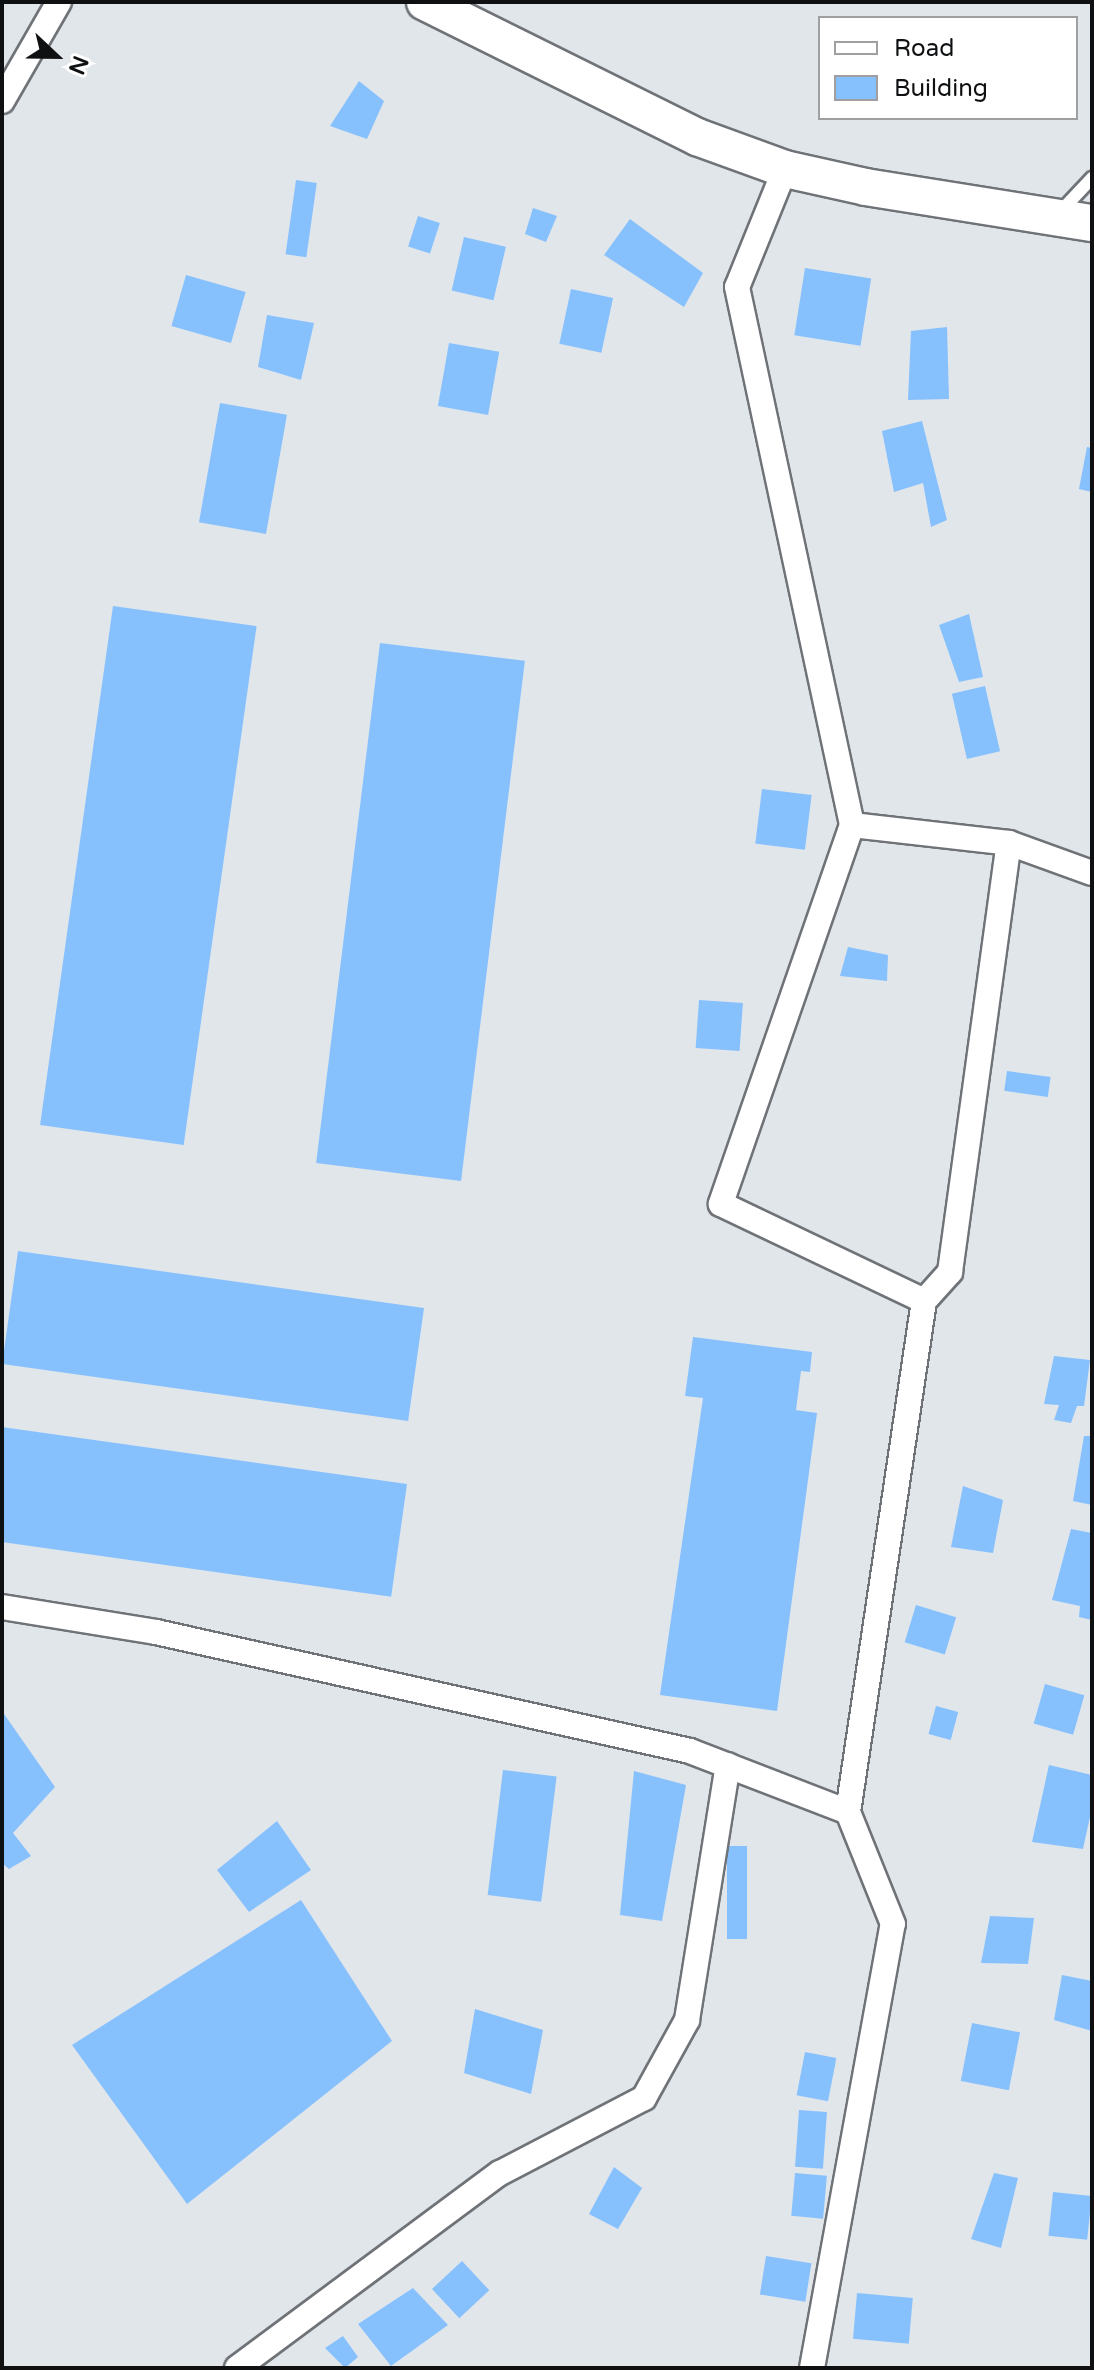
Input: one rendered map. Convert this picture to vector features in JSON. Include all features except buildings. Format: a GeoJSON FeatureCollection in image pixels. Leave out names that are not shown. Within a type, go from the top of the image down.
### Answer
{"type":"FeatureCollection","features":[{"type":"Feature","properties":{"kind":"street"},"geometry":{"type":"LineString","coordinates":[[2,101],[59,2]]}},
{"type":"Feature","properties":{"kind":"street"},"geometry":{"type":"LineString","coordinates":[[425,2],[697,137],[785,169],[866,187],[1092,223]]}},
{"type":"Feature","properties":{"kind":"street"},"geometry":{"type":"LineString","coordinates":[[785,169],[737,287],[852,825],[721,1204],[924,1301]]}},
{"type":"Feature","properties":{"kind":"street"},"geometry":{"type":"LineString","coordinates":[[852,825],[1009,843],[1092,873]]}},
{"type":"Feature","properties":{"kind":"street"},"geometry":{"type":"LineString","coordinates":[[812,2368],[893,1924],[848,1812],[924,1301],[950,1272],[1009,843]]}},
{"type":"Feature","properties":{"kind":"street"},"geometry":{"type":"LineString","coordinates":[[2,1607],[156,1632],[690,1751],[848,1812]]}},
{"type":"Feature","properties":{"kind":"street"},"geometry":{"type":"LineString","coordinates":[[237,2368],[500,2173],[644,2098],[687,2020],[728,1765]]}},
{"type":"Feature","properties":{"kind":"lane"},"geometry":{"type":"LineString","coordinates":[[1055,217],[1092,178]]}}]}
